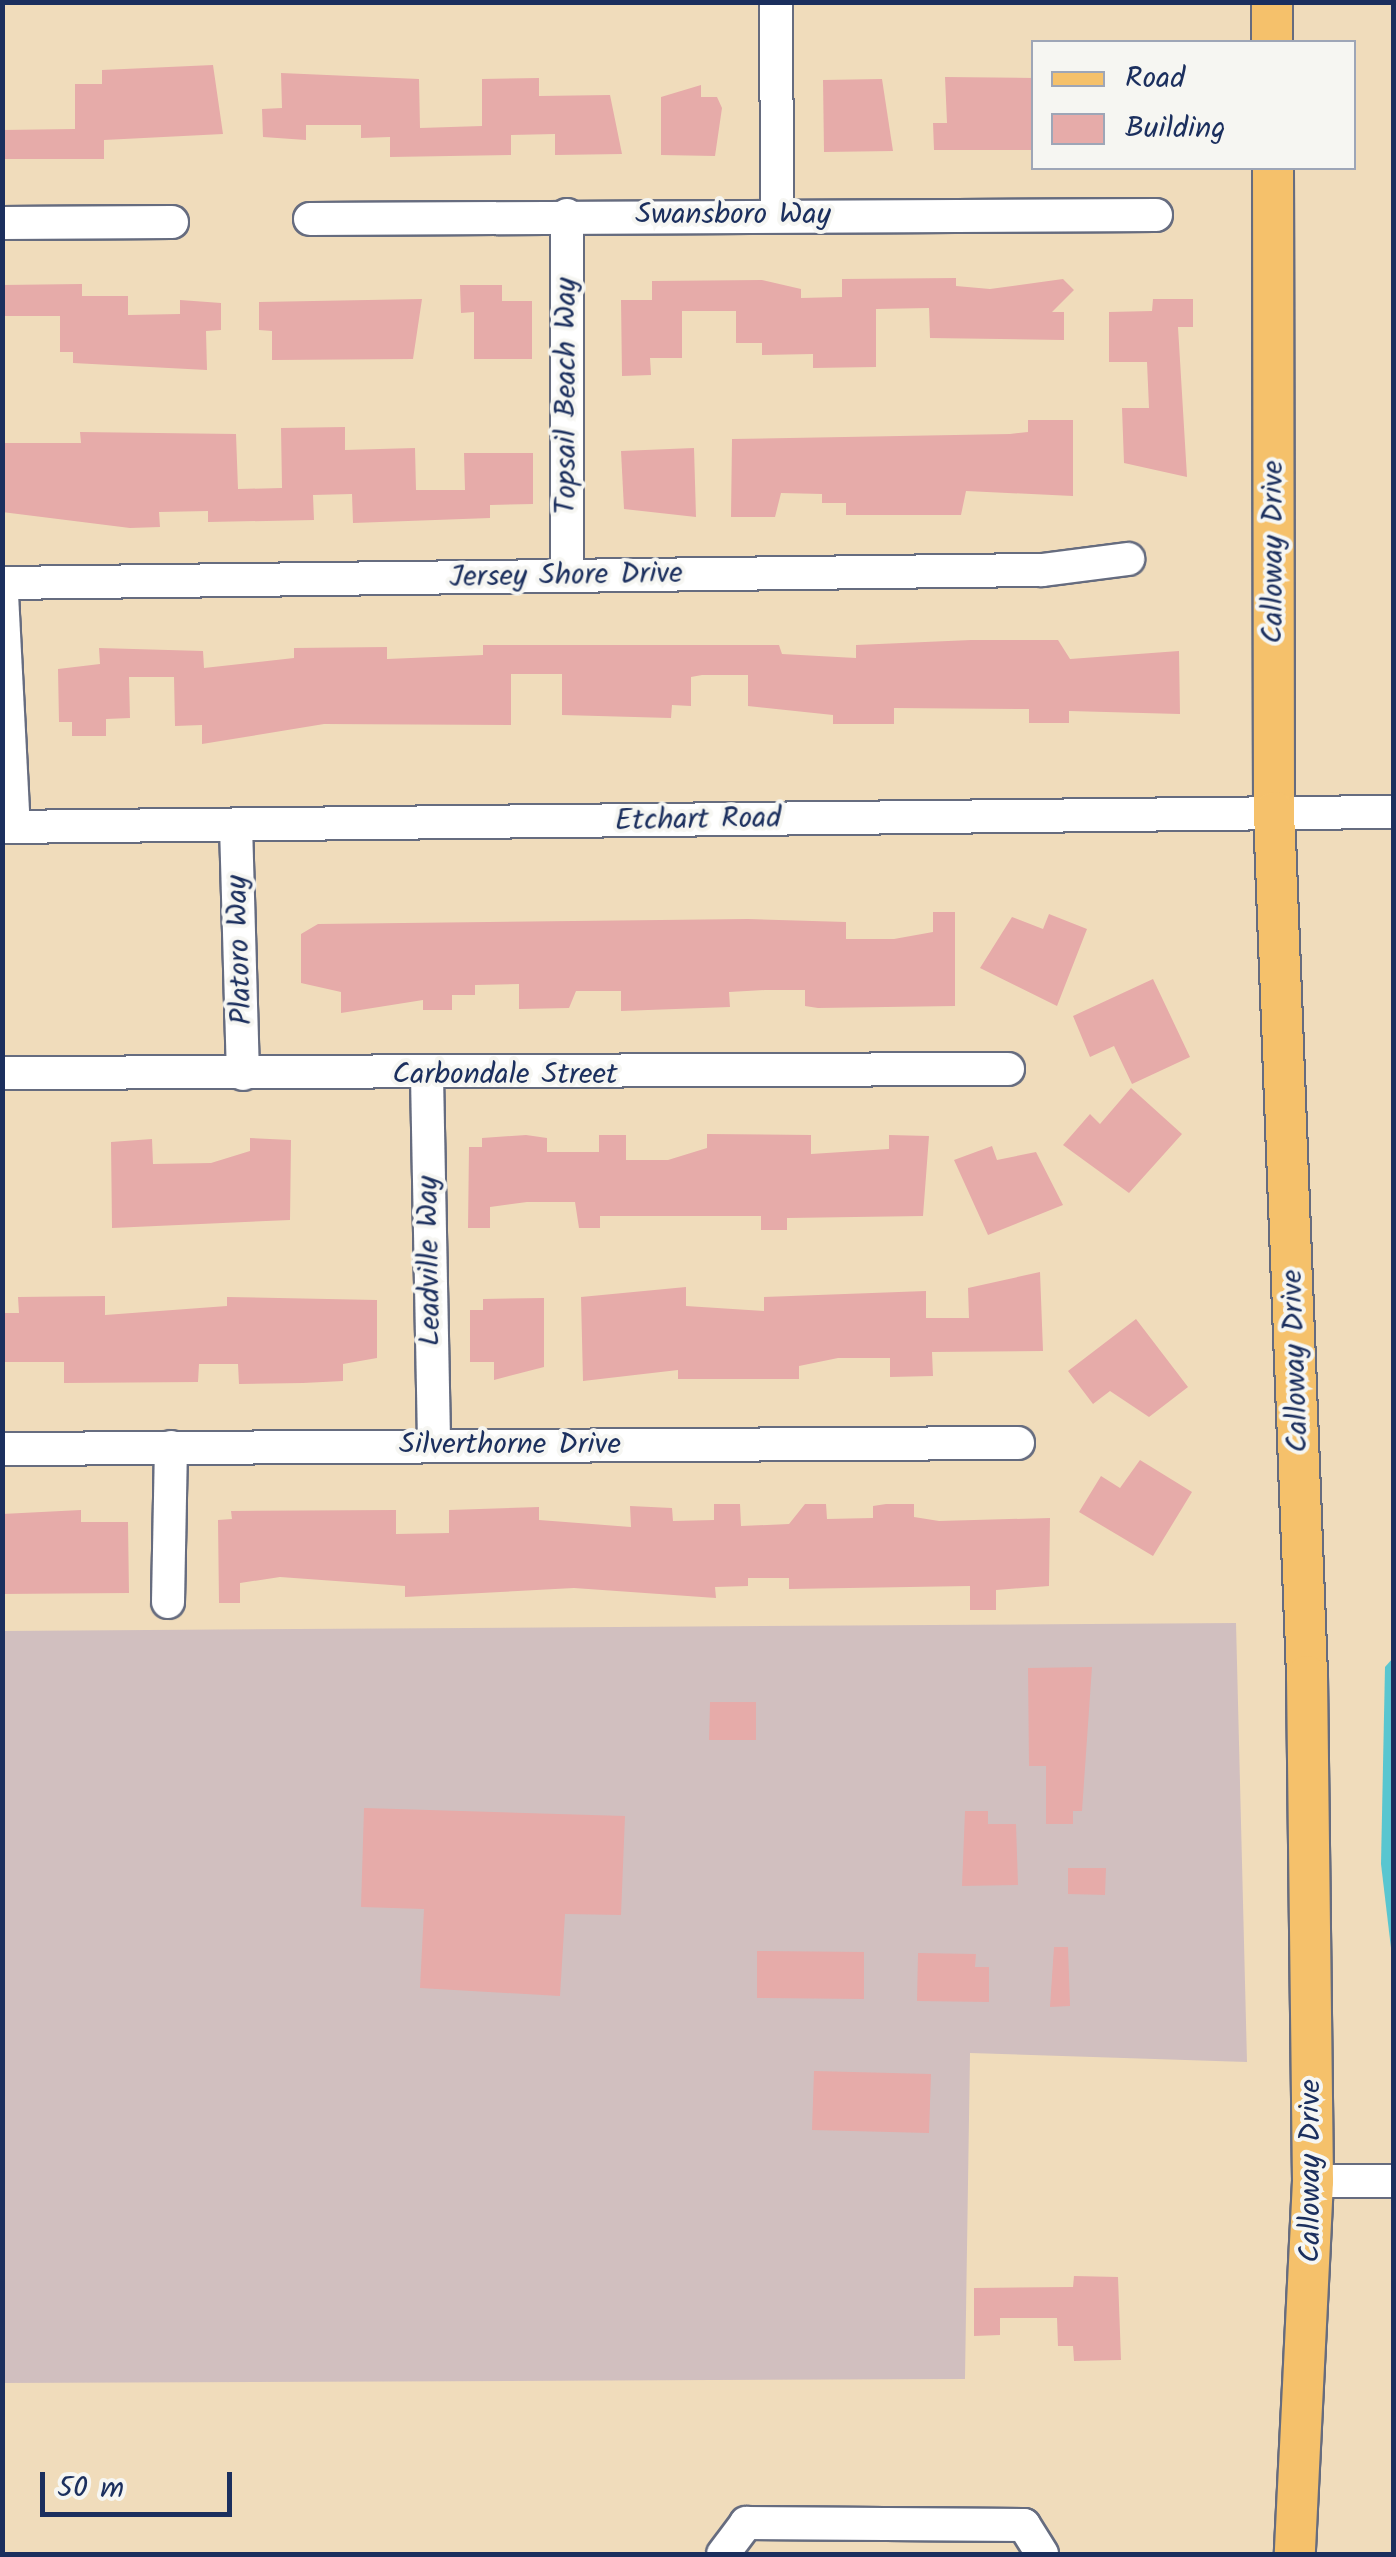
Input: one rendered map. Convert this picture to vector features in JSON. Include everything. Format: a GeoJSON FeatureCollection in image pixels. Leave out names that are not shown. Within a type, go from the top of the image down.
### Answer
{"type":"FeatureCollection","features":[{"type":"Feature","properties":{"kind":"main road"},"geometry":{"type":"LineString","coordinates":[[1272,2],[1272,40]]}},
{"type":"Feature","properties":{"kind":"main road","name":"Calloway Drive"},"geometry":{"type":"LineString","coordinates":[[1273,170],[1274,812],[1307,1676],[1313,2181],[1295,2554]]}},
{"type":"Feature","properties":{"kind":"street"},"geometry":{"type":"LineString","coordinates":[[776,2],[777,216]]}},
{"type":"Feature","properties":{"kind":"street","name":"Topsail Beach Way"},"geometry":{"type":"LineString","coordinates":[[567,216],[567,576]]}},
{"type":"Feature","properties":{"kind":"street","name":"Swansboro Way"},"geometry":{"type":"LineString","coordinates":[[310,219],[1156,216]]}},
{"type":"Feature","properties":{"kind":"street"},"geometry":{"type":"LineString","coordinates":[[2,224],[172,222]]}},
{"type":"Feature","properties":{"kind":"street","name":"Jersey Shore Drive"},"geometry":{"type":"LineString","coordinates":[[2,583],[1042,570],[1128,560]]}},
{"type":"Feature","properties":{"kind":"street"},"geometry":{"type":"LineString","coordinates":[[2,594],[8,827]]}},
{"type":"Feature","properties":{"kind":"street","name":"Etchart Road"},"geometry":{"type":"LineString","coordinates":[[8,827],[1394,812]]}},
{"type":"Feature","properties":{"kind":"street","name":"Platoro Way"},"geometry":{"type":"LineString","coordinates":[[236,825],[243,1074]]}},
{"type":"Feature","properties":{"kind":"street","name":"Carbondale Street"},"geometry":{"type":"LineString","coordinates":[[2,1074],[426,1076],[1008,1069]]}},
{"type":"Feature","properties":{"kind":"street","name":"Leadville Way"},"geometry":{"type":"LineString","coordinates":[[426,1076],[434,1446]]}},
{"type":"Feature","properties":{"kind":"street","name":"Silverthorne Drive"},"geometry":{"type":"LineString","coordinates":[[2,1449],[1018,1442]]}},
{"type":"Feature","properties":{"kind":"street"},"geometry":{"type":"LineString","coordinates":[[168,1602],[170,1447]]}},
{"type":"Feature","properties":{"kind":"street"},"geometry":{"type":"LineString","coordinates":[[1313,2181],[1394,2181]]}},
{"type":"Feature","properties":{"kind":"street"},"geometry":{"type":"LineString","coordinates":[[723,2554],[746,2523],[1024,2526],[1042,2554]]}},
{"type":"Feature","properties":{"kind":"shaded area"},"geometry":{"type":"Polygon","coordinates":[[[1236,1623],[1247,2062],[970,2053],[965,2379],[3,2383],[2,1631],[1236,1623]]]}},
{"type":"Feature","properties":{"kind":"water"},"geometry":{"type":"Polygon","coordinates":[[[1393,1658],[1393,1965],[1381,1864],[1385,1667],[1393,1658]]]}},
{"type":"Feature","properties":{"kind":"building"},"geometry":{"type":"Polygon","coordinates":[[[213,65],[223,134],[104,140],[104,159],[2,159],[2,130],[75,129],[75,84],[102,84],[102,70],[213,65]]]}},
{"type":"Feature","properties":{"kind":"building"},"geometry":{"type":"Polygon","coordinates":[[[281,73],[419,79],[420,128],[482,126],[482,79],[539,78],[539,96],[610,95],[622,154],[555,155],[555,134],[511,135],[511,155],[390,157],[390,137],[361,138],[361,125],[306,125],[306,140],[263,137],[262,109],[282,108],[281,73]]]}},
{"type":"Feature","properties":{"kind":"building"},"geometry":{"type":"Polygon","coordinates":[[[945,77],[1031,78],[1031,150],[934,150],[933,123],[947,123],[945,77]]]}},
{"type":"Feature","properties":{"kind":"building"},"geometry":{"type":"Polygon","coordinates":[[[882,79],[893,151],[824,152],[823,80],[882,79]]]}},
{"type":"Feature","properties":{"kind":"building"},"geometry":{"type":"Polygon","coordinates":[[[701,85],[701,97],[717,97],[722,108],[715,156],[661,155],[661,97],[701,85]]]}},
{"type":"Feature","properties":{"kind":"building"},"geometry":{"type":"Polygon","coordinates":[[[956,278],[956,286],[990,289],[1063,279],[1074,290],[1052,312],[1064,312],[1064,340],[930,338],[929,308],[876,309],[876,367],[813,368],[813,354],[762,355],[762,343],[736,343],[736,311],[682,311],[682,358],[650,358],[651,375],[622,376],[621,300],[652,300],[652,281],[762,280],[801,289],[801,298],[842,297],[842,279],[956,278]]]}},
{"type":"Feature","properties":{"kind":"building"},"geometry":{"type":"Polygon","coordinates":[[[82,284],[82,296],[128,296],[128,315],[180,314],[180,300],[221,303],[221,330],[206,331],[207,370],[73,363],[73,352],[60,352],[60,316],[2,316],[2,285],[82,284]]]}},
{"type":"Feature","properties":{"kind":"building"},"geometry":{"type":"Polygon","coordinates":[[[460,285],[502,285],[502,301],[532,301],[532,359],[474,359],[474,312],[461,313],[460,285]]]}},
{"type":"Feature","properties":{"kind":"building"},"geometry":{"type":"Polygon","coordinates":[[[422,299],[413,359],[272,360],[272,331],[259,330],[259,302],[422,299]]]}},
{"type":"Feature","properties":{"kind":"building"},"geometry":{"type":"Polygon","coordinates":[[[1153,299],[1193,299],[1193,327],[1178,327],[1187,477],[1124,463],[1122,408],[1149,408],[1147,362],[1109,362],[1109,312],[1152,311],[1153,299]]]}},
{"type":"Feature","properties":{"kind":"building"},"geometry":{"type":"Polygon","coordinates":[[[1028,420],[1073,420],[1073,496],[966,491],[961,515],[846,515],[846,503],[822,503],[822,494],[781,493],[775,517],[731,517],[732,439],[1010,434],[1028,432],[1028,420]]]}},
{"type":"Feature","properties":{"kind":"building"},"geometry":{"type":"Polygon","coordinates":[[[345,427],[345,450],[415,448],[416,490],[465,490],[464,453],[533,453],[533,504],[490,505],[490,518],[353,523],[352,494],[313,495],[314,520],[208,522],[208,511],[159,512],[160,527],[130,528],[2,512],[2,443],[81,443],[80,432],[236,434],[238,489],[282,488],[281,428],[345,427]]]}},
{"type":"Feature","properties":{"kind":"building"},"geometry":{"type":"Polygon","coordinates":[[[694,448],[696,517],[624,509],[621,451],[694,448]]]}},
{"type":"Feature","properties":{"kind":"building"},"geometry":{"type":"Polygon","coordinates":[[[1058,640],[1070,659],[1179,651],[1180,714],[1069,711],[1069,723],[1029,723],[1029,709],[894,708],[894,724],[833,724],[833,715],[748,706],[748,675],[702,675],[691,677],[691,706],[672,705],[671,718],[562,715],[562,674],[511,674],[511,725],[324,724],[202,744],[202,725],[175,726],[174,677],[129,677],[130,718],[106,719],[106,736],[72,736],[72,722],[59,722],[58,669],[100,664],[99,648],[203,651],[204,668],[294,658],[294,648],[387,647],[387,659],[483,655],[483,645],[779,645],[782,654],[856,658],[856,645],[1058,640]]]}},
{"type":"Feature","properties":{"kind":"building"},"geometry":{"type":"Polygon","coordinates":[[[933,912],[955,912],[955,1006],[818,1008],[805,1006],[805,990],[765,990],[729,992],[730,1007],[621,1011],[621,991],[576,991],[569,1008],[519,1009],[519,984],[475,985],[475,995],[452,995],[452,1010],[423,1010],[423,1000],[341,1013],[341,992],[301,983],[301,934],[318,924],[748,919],[846,922],[846,939],[894,939],[933,932],[933,912]]]}},
{"type":"Feature","properties":{"kind":"building"},"geometry":{"type":"Polygon","coordinates":[[[1049,914],[1087,929],[1057,1006],[980,968],[1012,917],[1043,929],[1049,914]]]}},
{"type":"Feature","properties":{"kind":"building"},"geometry":{"type":"Polygon","coordinates":[[[1153,979],[1190,1057],[1132,1084],[1114,1046],[1090,1057],[1073,1016],[1153,979]]]}},
{"type":"Feature","properties":{"kind":"building"},"geometry":{"type":"Polygon","coordinates":[[[1131,1088],[1182,1134],[1129,1193],[1063,1145],[1090,1114],[1100,1124],[1131,1088]]]}},
{"type":"Feature","properties":{"kind":"building"},"geometry":{"type":"Polygon","coordinates":[[[707,1134],[811,1135],[811,1154],[889,1149],[889,1135],[929,1136],[923,1216],[787,1218],[787,1230],[761,1230],[761,1216],[600,1216],[600,1228],[579,1228],[575,1202],[527,1202],[490,1207],[490,1228],[468,1228],[469,1147],[482,1147],[482,1138],[526,1135],[547,1138],[547,1152],[599,1152],[599,1135],[626,1135],[626,1160],[668,1160],[707,1148],[707,1134]]]}},
{"type":"Feature","properties":{"kind":"building"},"geometry":{"type":"Polygon","coordinates":[[[250,1138],[291,1140],[290,1220],[112,1228],[111,1142],[152,1139],[153,1164],[211,1163],[250,1151],[250,1138]]]}},
{"type":"Feature","properties":{"kind":"building"},"geometry":{"type":"Polygon","coordinates":[[[992,1146],[997,1160],[1036,1152],[1063,1205],[988,1235],[954,1160],[992,1146]]]}},
{"type":"Feature","properties":{"kind":"building"},"geometry":{"type":"Polygon","coordinates":[[[1040,1272],[1043,1351],[932,1352],[933,1376],[890,1377],[890,1358],[838,1358],[799,1366],[799,1379],[678,1379],[678,1370],[583,1381],[581,1297],[686,1287],[686,1306],[764,1311],[764,1297],[926,1291],[926,1318],[969,1318],[968,1288],[1040,1272]]]}},
{"type":"Feature","properties":{"kind":"building"},"geometry":{"type":"Polygon","coordinates":[[[105,1296],[105,1315],[227,1306],[227,1297],[377,1300],[377,1358],[343,1364],[343,1381],[239,1384],[238,1364],[199,1364],[198,1382],[64,1383],[64,1362],[2,1362],[2,1313],[19,1313],[18,1297],[105,1296]]]}},
{"type":"Feature","properties":{"kind":"building"},"geometry":{"type":"Polygon","coordinates":[[[544,1298],[544,1367],[494,1380],[494,1362],[470,1362],[470,1310],[483,1310],[483,1299],[544,1298]]]}},
{"type":"Feature","properties":{"kind":"building"},"geometry":{"type":"Polygon","coordinates":[[[1136,1319],[1188,1387],[1149,1417],[1110,1391],[1093,1404],[1068,1371],[1136,1319]]]}},
{"type":"Feature","properties":{"kind":"building"},"geometry":{"type":"Polygon","coordinates":[[[1140,1460],[1192,1492],[1153,1556],[1079,1512],[1101,1476],[1120,1488],[1140,1460]]]}},
{"type":"Feature","properties":{"kind":"building"},"geometry":{"type":"Polygon","coordinates":[[[714,1504],[740,1504],[741,1526],[789,1524],[805,1504],[826,1504],[827,1519],[873,1518],[873,1506],[886,1504],[914,1504],[914,1517],[939,1521],[1050,1518],[1049,1586],[996,1590],[996,1610],[970,1610],[970,1586],[789,1589],[789,1578],[748,1578],[748,1586],[715,1587],[716,1598],[574,1588],[405,1597],[405,1586],[280,1577],[240,1583],[240,1603],[219,1603],[218,1520],[232,1519],[231,1511],[396,1510],[396,1534],[449,1533],[449,1510],[539,1507],[539,1520],[631,1527],[630,1506],[672,1508],[673,1521],[714,1520],[714,1504]]]}},
{"type":"Feature","properties":{"kind":"building"},"geometry":{"type":"Polygon","coordinates":[[[81,1510],[81,1522],[128,1522],[129,1593],[2,1594],[2,1514],[81,1510]]]}},
{"type":"Feature","properties":{"kind":"building"},"geometry":{"type":"Polygon","coordinates":[[[1092,1667],[1082,1811],[1073,1811],[1073,1824],[1046,1824],[1046,1766],[1029,1766],[1028,1668],[1092,1667]]]}},
{"type":"Feature","properties":{"kind":"building"},"geometry":{"type":"Polygon","coordinates":[[[710,1702],[756,1702],[756,1740],[709,1740],[710,1702]]]}},
{"type":"Feature","properties":{"kind":"building"},"geometry":{"type":"Polygon","coordinates":[[[364,1808],[625,1816],[621,1915],[565,1914],[560,1996],[420,1988],[424,1909],[361,1907],[364,1808]]]}},
{"type":"Feature","properties":{"kind":"building"},"geometry":{"type":"Polygon","coordinates":[[[965,1811],[988,1811],[988,1824],[1016,1824],[1018,1885],[962,1886],[965,1811]]]}},
{"type":"Feature","properties":{"kind":"building"},"geometry":{"type":"Polygon","coordinates":[[[1068,1868],[1106,1868],[1105,1895],[1068,1894],[1068,1868]]]}},
{"type":"Feature","properties":{"kind":"building"},"geometry":{"type":"Polygon","coordinates":[[[1054,1947],[1068,1947],[1070,2006],[1050,2007],[1054,1947]]]}},
{"type":"Feature","properties":{"kind":"building"},"geometry":{"type":"Polygon","coordinates":[[[757,1951],[864,1952],[864,1999],[757,1998],[757,1951]]]}},
{"type":"Feature","properties":{"kind":"building"},"geometry":{"type":"Polygon","coordinates":[[[918,1953],[976,1954],[975,1967],[989,1967],[989,2002],[917,2001],[918,1953]]]}},
{"type":"Feature","properties":{"kind":"building"},"geometry":{"type":"Polygon","coordinates":[[[814,2071],[931,2074],[929,2133],[812,2130],[814,2071]]]}},
{"type":"Feature","properties":{"kind":"building"},"geometry":{"type":"Polygon","coordinates":[[[1074,2276],[1118,2277],[1121,2360],[1074,2361],[1073,2346],[1058,2346],[1057,2318],[1000,2318],[1000,2335],[974,2336],[974,2288],[1073,2287],[1074,2276]]]}}]}
